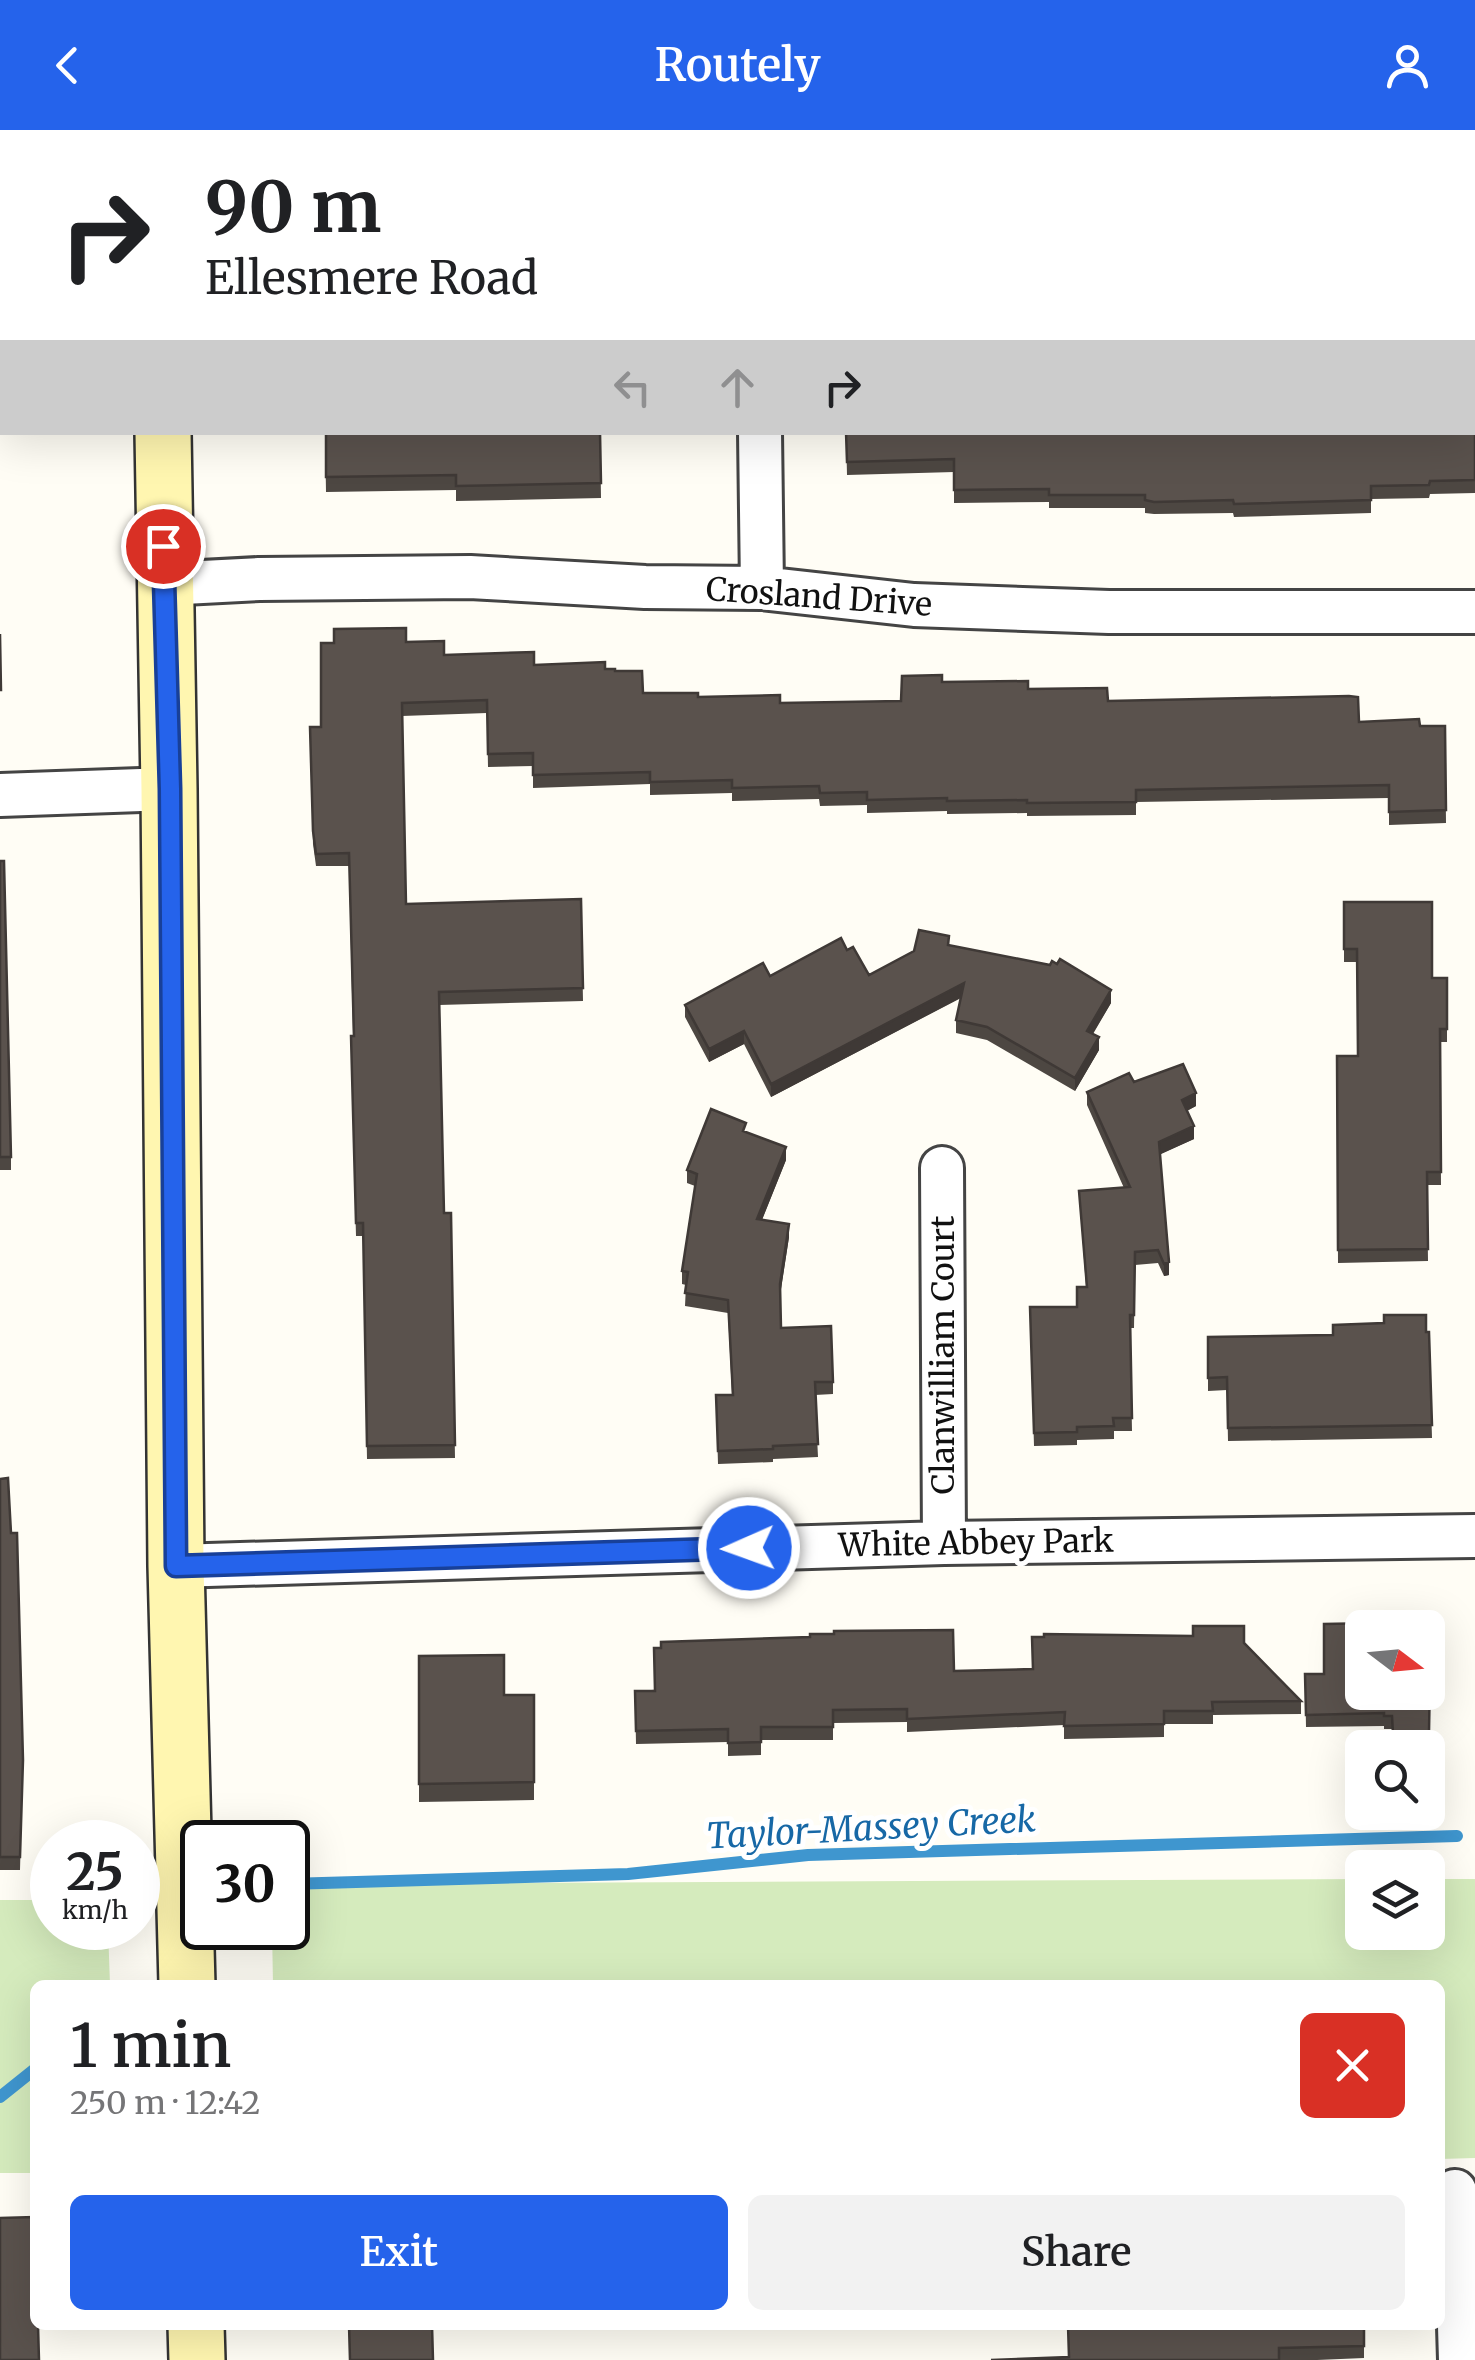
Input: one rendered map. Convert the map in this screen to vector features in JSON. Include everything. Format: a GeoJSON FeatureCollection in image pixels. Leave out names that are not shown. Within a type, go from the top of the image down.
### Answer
{"type":"FeatureCollection","features":[{"type":"Feature","properties":{"kind":"main road"},"geometry":{"type":"LineString","coordinates":[[162,435],[170,789],[176,1566],[187,1980]]}},
{"type":"Feature","properties":{"kind":"main road"},"geometry":{"type":"LineString","coordinates":[[196,2330],[197,2360]]}},
{"type":"Feature","properties":{"kind":"street"},"geometry":{"type":"LineString","coordinates":[[760,435],[762,588]]}},
{"type":"Feature","properties":{"kind":"street","name":"Crosland Drive"},"geometry":{"type":"LineString","coordinates":[[164,584],[470,577],[644,587],[762,588],[914,605],[1109,612],[1475,612]]}},
{"type":"Feature","properties":{"kind":"street"},"geometry":{"type":"LineString","coordinates":[[0,795],[170,789]]}},
{"type":"Feature","properties":{"kind":"street","name":"Clanwilliam Court"},"geometry":{"type":"LineString","coordinates":[[942,1168],[944,1543]]}},
{"type":"Feature","properties":{"kind":"street","name":"White Abbey Park"},"geometry":{"type":"LineString","coordinates":[[176,1566],[944,1543],[1475,1536]]}},
{"type":"Feature","properties":{"kind":"street"},"geometry":{"type":"LineString","coordinates":[[1455,2192],[1460,2360]]}},
{"type":"Feature","properties":{"kind":"green space"},"geometry":{"type":"Polygon","coordinates":[[[1345,1879],[1345,1950],[1445,1950],[1445,1879],[1475,1879],[1475,2158],[1445,2159],[1445,1980],[273,1980],[272,1950],[310,1950],[310,1884],[1345,1879]]]}},
{"type":"Feature","properties":{"kind":"green space"},"geometry":{"type":"Polygon","coordinates":[[[0,1900],[30,1900],[30,1950],[109,1950],[110,1980],[30,1980],[30,2173],[0,2173],[0,1900]]]}},
{"type":"Feature","properties":{"kind":"building"},"geometry":{"type":"Polygon","coordinates":[[[326,435],[600,435],[601,483],[456,486],[456,475],[326,477],[326,435]]]}},
{"type":"Feature","properties":{"kind":"building"},"geometry":{"type":"Polygon","coordinates":[[[846,435],[1475,435],[1475,480],[1371,486],[1371,500],[1234,504],[1233,500],[1154,502],[1145,500],[1145,495],[1049,495],[1049,489],[954,490],[954,459],[847,462],[846,435]]]}},
{"type":"Feature","properties":{"kind":"building"},"geometry":{"type":"Polygon","coordinates":[[[406,628],[406,642],[444,641],[444,655],[534,652],[534,665],[605,662],[605,669],[642,671],[643,693],[698,693],[698,697],[780,695],[780,703],[901,701],[902,676],[942,675],[942,682],[1028,681],[1028,689],[1107,688],[1108,701],[1358,697],[1359,722],[1419,719],[1420,726],[1445,726],[1446,810],[1389,812],[1389,785],[1136,790],[1136,802],[1027,803],[947,798],[867,800],[867,792],[820,793],[819,786],[732,788],[732,780],[650,782],[650,772],[533,775],[533,753],[488,754],[487,700],[402,703],[406,904],[581,899],[583,988],[439,992],[444,1213],[451,1213],[455,1445],[367,1446],[363,1223],[356,1223],[349,853],[316,854],[310,727],[321,727],[321,643],[334,643],[334,629],[406,628]]]}},
{"type":"Feature","properties":{"kind":"building"},"geometry":{"type":"Polygon","coordinates":[[[0,861],[4,861],[11,1157],[0,1157],[0,861]]]}},
{"type":"Feature","properties":{"kind":"building"},"geometry":{"type":"Polygon","coordinates":[[[1344,902],[1432,902],[1432,978],[1447,978],[1447,1029],[1440,1029],[1441,1172],[1427,1172],[1428,1249],[1338,1250],[1337,1056],[1358,1056],[1357,949],[1344,949],[1344,902]]]}},
{"type":"Feature","properties":{"kind":"building"},"geometry":{"type":"Polygon","coordinates":[[[919,930],[949,936],[948,945],[1050,965],[1060,959],[1111,990],[1087,1031],[1099,1037],[1075,1078],[987,1027],[956,1020],[964,983],[771,1084],[744,1031],[709,1049],[685,1005],[763,963],[770,976],[841,938],[847,950],[853,947],[869,975],[914,951],[919,930]]]}},
{"type":"Feature","properties":{"kind":"building"},"geometry":{"type":"Polygon","coordinates":[[[1183,1064],[1196,1093],[1182,1100],[1194,1126],[1159,1142],[1169,1262],[1164,1264],[1158,1250],[1135,1252],[1134,1315],[1130,1315],[1132,1418],[1113,1418],[1114,1426],[1077,1427],[1077,1432],[1034,1433],[1030,1307],[1077,1307],[1077,1287],[1087,1287],[1079,1191],[1130,1187],[1087,1092],[1129,1073],[1134,1082],[1183,1064]]]}},
{"type":"Feature","properties":{"kind":"building"},"geometry":{"type":"Polygon","coordinates":[[[711,1109],[746,1123],[743,1131],[786,1147],[757,1219],[789,1224],[780,1284],[781,1328],[831,1326],[833,1382],[815,1382],[818,1444],[718,1451],[716,1395],[733,1395],[728,1300],[685,1293],[688,1272],[682,1271],[697,1174],[687,1170],[711,1109]]]}},
{"type":"Feature","properties":{"kind":"building"},"geometry":{"type":"Polygon","coordinates":[[[1384,1315],[1426,1315],[1432,1425],[1228,1428],[1227,1377],[1208,1378],[1208,1337],[1333,1335],[1333,1325],[1384,1323],[1384,1315]]]}},
{"type":"Feature","properties":{"kind":"building"},"geometry":{"type":"Polygon","coordinates":[[[8,1478],[11,1533],[17,1533],[23,1760],[20,1857],[0,1857],[0,1479],[8,1478]]]}},
{"type":"Feature","properties":{"kind":"building"},"geometry":{"type":"Polygon","coordinates":[[[1324,1624],[1345,1624],[1345,1710],[1429,1710],[1429,1730],[1393,1730],[1392,1716],[1384,1713],[1306,1715],[1305,1674],[1324,1674],[1324,1624]]]}},
{"type":"Feature","properties":{"kind":"building"},"geometry":{"type":"Polygon","coordinates":[[[1193,1626],[1244,1626],[1244,1643],[1301,1701],[1212,1702],[1213,1711],[1164,1711],[1164,1724],[1064,1726],[1065,1712],[907,1719],[907,1709],[833,1710],[833,1727],[761,1727],[761,1742],[728,1743],[728,1729],[636,1731],[635,1691],[655,1691],[654,1648],[661,1648],[661,1642],[810,1637],[834,1631],[953,1630],[954,1671],[1033,1669],[1032,1637],[1193,1636],[1193,1626]]]}},
{"type":"Feature","properties":{"kind":"building"},"geometry":{"type":"Polygon","coordinates":[[[504,1655],[504,1695],[534,1695],[534,1782],[419,1784],[419,1656],[504,1655]]]}},
{"type":"Feature","properties":{"kind":"building"},"geometry":{"type":"Polygon","coordinates":[[[30,2217],[30,2330],[38,2330],[39,2360],[0,2360],[0,2218],[30,2217]]]}},
{"type":"Feature","properties":{"kind":"building"},"geometry":{"type":"Polygon","coordinates":[[[349,2330],[432,2330],[433,2360],[350,2360],[349,2330]]]}},
{"type":"Feature","properties":{"kind":"building"},"geometry":{"type":"Polygon","coordinates":[[[1068,2330],[1364,2330],[1364,2346],[1279,2348],[1279,2360],[991,2360],[1069,2357],[1068,2330]]]}},
{"type":"Feature","properties":{"kind":"waterway","name":"Taylor-Massey Creek"},"geometry":{"type":"LineString","coordinates":[[310,1883],[628,1874],[808,1855],[1457,1836]]}},
{"type":"Feature","properties":{"kind":"waterway","name":"Taylor-Massey Creek"},"geometry":{"type":"LineString","coordinates":[[0,2097],[30,2073]]}},
{"type":"Feature","properties":{"kind":"route"},"geometry":{"type":"LineString","coordinates":[[163,546],[170,789],[176,1566],[749,1548]]}}]}
